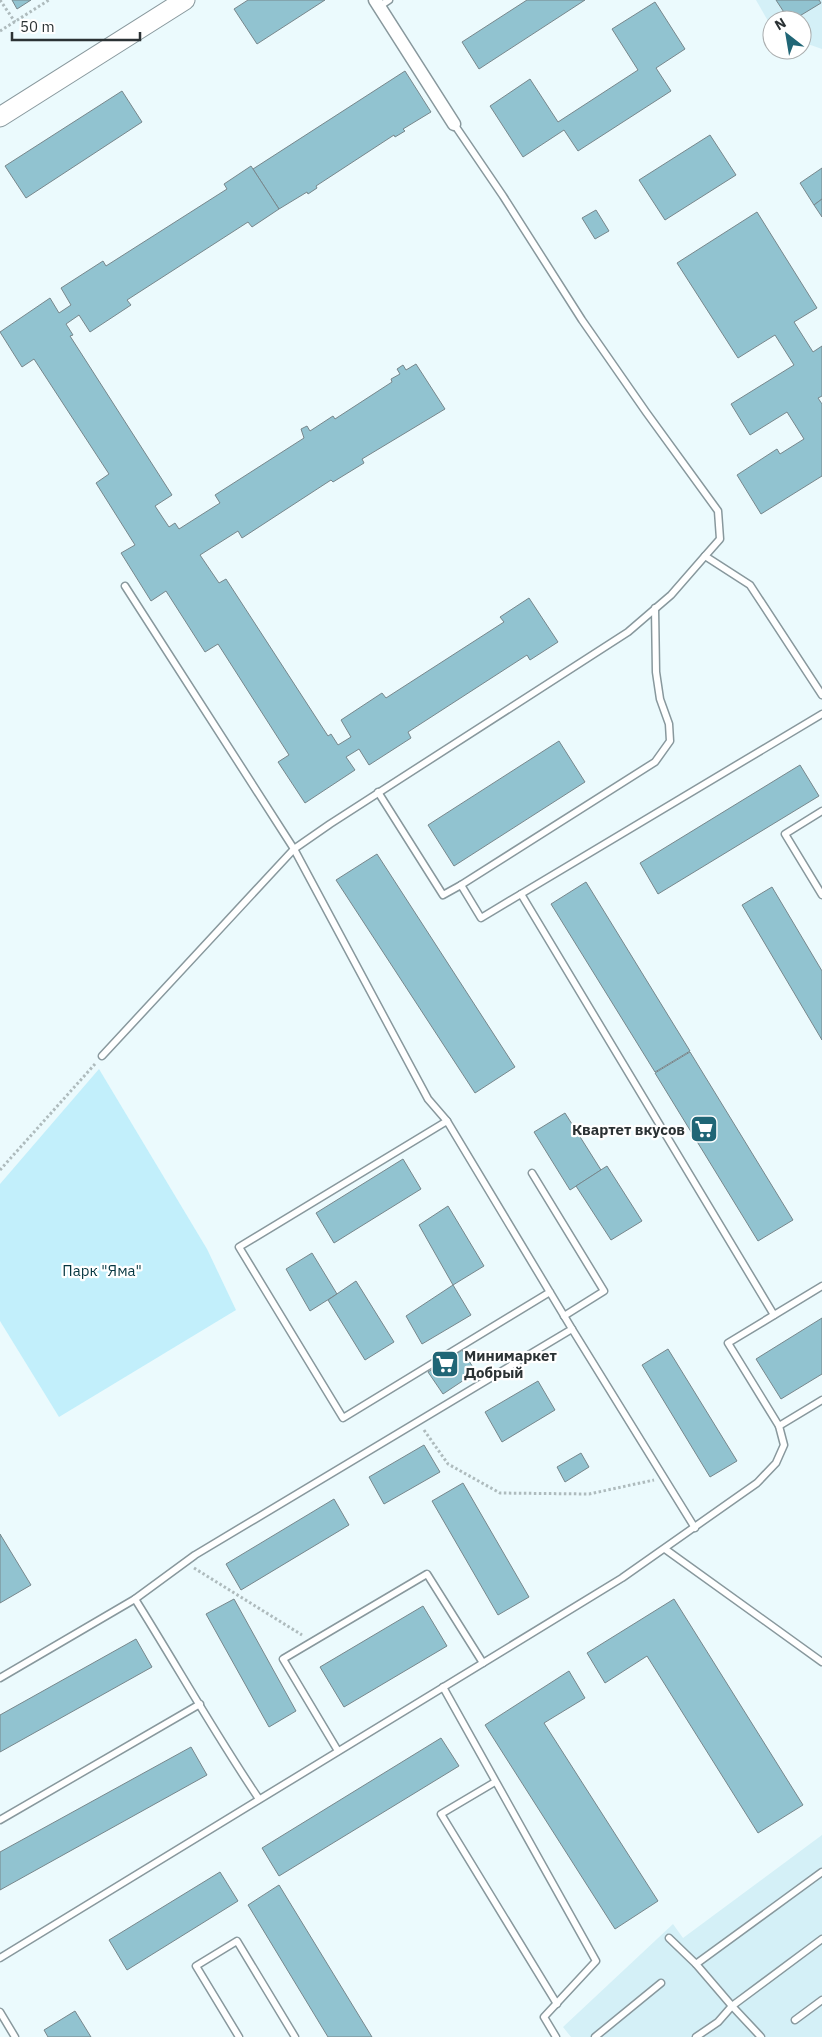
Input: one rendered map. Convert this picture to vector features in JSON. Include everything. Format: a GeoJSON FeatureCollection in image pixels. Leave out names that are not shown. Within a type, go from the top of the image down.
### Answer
{"type":"FeatureCollection","features":[{"type":"Feature","properties":{"kind":"main road"},"geometry":{"type":"LineString","coordinates":[[0,117],[185,0]]}},
{"type":"Feature","properties":{"kind":"street"},"geometry":{"type":"LineString","coordinates":[[382,2],[454,124]]}},
{"type":"Feature","properties":{"kind":"lane"},"geometry":{"type":"LineString","coordinates":[[102,1056],[294,849],[378,792],[628,632],[671,595],[720,539],[718,511],[587,328],[503,196],[454,124]]}},
{"type":"Feature","properties":{"kind":"lane"},"geometry":{"type":"LineString","coordinates":[[705,556],[750,585],[822,695]]}},
{"type":"Feature","properties":{"kind":"lane"},"geometry":{"type":"LineString","coordinates":[[125,586],[294,849],[428,1099],[447,1121],[564,1316],[695,1528]]}},
{"type":"Feature","properties":{"kind":"lane"},"geometry":{"type":"LineString","coordinates":[[378,792],[443,895],[655,762],[670,741],[669,724],[660,699],[656,672],[655,608]]}},
{"type":"Feature","properties":{"kind":"lane"},"geometry":{"type":"LineString","coordinates":[[461,884],[481,918],[822,714]]}},
{"type":"Feature","properties":{"kind":"lane"},"geometry":{"type":"LineString","coordinates":[[822,811],[785,834],[822,895]]}},
{"type":"Feature","properties":{"kind":"lane"},"geometry":{"type":"LineString","coordinates":[[521,894],[774,1315]]}},
{"type":"Feature","properties":{"kind":"lane"},"geometry":{"type":"LineString","coordinates":[[447,1121],[239,1247],[343,1418],[550,1292]]}},
{"type":"Feature","properties":{"kind":"lane"},"geometry":{"type":"LineString","coordinates":[[532,1173],[604,1292],[564,1316]]}},
{"type":"Feature","properties":{"kind":"lane"},"geometry":{"type":"LineString","coordinates":[[0,1958],[622,1578],[665,1550],[757,1483],[776,1463],[784,1446],[779,1426],[728,1343],[822,1286]]}},
{"type":"Feature","properties":{"kind":"lane"},"geometry":{"type":"LineString","coordinates":[[0,1678],[136,1599],[185,1563],[572,1329]]}},
{"type":"Feature","properties":{"kind":"lane"},"geometry":{"type":"LineString","coordinates":[[779,1426],[822,1400]]}},
{"type":"Feature","properties":{"kind":"lane"},"geometry":{"type":"LineString","coordinates":[[665,1550],[822,1662]]}},
{"type":"Feature","properties":{"kind":"lane"},"geometry":{"type":"LineString","coordinates":[[338,1751],[283,1659],[427,1574],[483,1662]]}},
{"type":"Feature","properties":{"kind":"lane"},"geometry":{"type":"LineString","coordinates":[[136,1599],[228,1753],[259,1799]]}},
{"type":"Feature","properties":{"kind":"lane"},"geometry":{"type":"LineString","coordinates":[[443,1687],[596,1961],[544,2017],[556,2037]]}},
{"type":"Feature","properties":{"kind":"lane"},"geometry":{"type":"LineString","coordinates":[[0,1820],[200,1704]]}},
{"type":"Feature","properties":{"kind":"lane"},"geometry":{"type":"LineString","coordinates":[[495,1782],[441,1814],[557,2004]]}},
{"type":"Feature","properties":{"kind":"lane"},"geometry":{"type":"LineString","coordinates":[[696,1964],[822,1872]]}},
{"type":"Feature","properties":{"kind":"lane"},"geometry":{"type":"LineString","coordinates":[[669,1938],[696,1964],[761,2037]]}},
{"type":"Feature","properties":{"kind":"lane"},"geometry":{"type":"LineString","coordinates":[[696,2037],[718,2022],[732,2006],[822,1939]]}},
{"type":"Feature","properties":{"kind":"lane"},"geometry":{"type":"LineString","coordinates":[[239,2037],[196,1966],[237,1941],[296,2037]]}},
{"type":"Feature","properties":{"kind":"lane"},"geometry":{"type":"LineString","coordinates":[[595,2037],[660,1984]]}},
{"type":"Feature","properties":{"kind":"lane"},"geometry":{"type":"LineString","coordinates":[[795,2020],[822,2000]]}},
{"type":"Feature","properties":{"kind":"lane"},"geometry":{"type":"LineString","coordinates":[[0,2012],[15,2037]]}},
{"type":"Feature","properties":{"kind":"path"},"geometry":{"type":"LineString","coordinates":[[0,0],[15,22]]}},
{"type":"Feature","properties":{"kind":"path"},"geometry":{"type":"LineString","coordinates":[[0,31],[49,0]]}},
{"type":"Feature","properties":{"kind":"path"},"geometry":{"type":"LineString","coordinates":[[0,1170],[102,1056]]}},
{"type":"Feature","properties":{"kind":"path"},"geometry":{"type":"LineString","coordinates":[[418,1422],[448,1464],[500,1493],[588,1494],[664,1478]]}},
{"type":"Feature","properties":{"kind":"path"},"geometry":{"type":"LineString","coordinates":[[185,1563],[313,1641]]}},
{"type":"Feature","properties":{"kind":"shaded area"},"geometry":{"type":"Polygon","coordinates":[[[756,0],[822,0],[822,49],[812,46],[812,10],[762,10],[756,0]]]}},
{"type":"Feature","properties":{"kind":"shaded area"},"geometry":{"type":"Polygon","coordinates":[[[822,1835],[822,2037],[571,2037],[563,2027],[673,1924],[683,1938],[822,1835]]]}},
{"type":"Feature","properties":{"kind":"green space","name":"Парк \"Яма\""},"geometry":{"type":"Polygon","coordinates":[[[99,1069],[207,1249],[236,1310],[59,1417],[0,1321],[0,1184],[99,1069]]]}},
{"type":"Feature","properties":{"kind":"building"},"geometry":{"type":"Polygon","coordinates":[[[12,0],[31,0],[17,9],[12,0]]]}},
{"type":"Feature","properties":{"kind":"building"},"geometry":{"type":"Polygon","coordinates":[[[248,0],[325,0],[257,44],[234,9],[248,0]]]}},
{"type":"Feature","properties":{"kind":"building"},"geometry":{"type":"Polygon","coordinates":[[[527,0],[585,0],[479,69],[462,42],[527,0]]]}},
{"type":"Feature","properties":{"kind":"building"},"geometry":{"type":"Polygon","coordinates":[[[776,0],[819,0],[821,3],[809,10],[782,10],[776,0]]]}},
{"type":"Feature","properties":{"kind":"building"},"geometry":{"type":"Polygon","coordinates":[[[655,2],[685,49],[656,68],[671,91],[578,151],[564,130],[523,157],[490,106],[530,79],[558,122],[638,70],[612,29],[655,2]]]}},
{"type":"Feature","properties":{"kind":"building"},"geometry":{"type":"Polygon","coordinates":[[[405,71],[431,112],[403,129],[405,131],[395,137],[394,135],[316,186],[317,188],[308,194],[307,192],[279,209],[253,169],[405,71]]]}},
{"type":"Feature","properties":{"kind":"building"},"geometry":{"type":"Polygon","coordinates":[[[122,91],[142,122],[26,198],[5,166],[122,91]]]}},
{"type":"Feature","properties":{"kind":"building"},"geometry":{"type":"Polygon","coordinates":[[[710,135],[736,175],[665,220],[639,180],[710,135]]]}},
{"type":"Feature","properties":{"kind":"building"},"geometry":{"type":"Polygon","coordinates":[[[251,166],[279,209],[252,227],[248,222],[127,300],[131,305],[90,332],[79,315],[66,324],[73,335],[70,336],[172,495],[155,506],[169,527],[175,523],[179,529],[220,503],[215,495],[304,438],[301,429],[307,426],[310,431],[333,416],[335,419],[392,382],[391,379],[400,374],[397,369],[403,365],[406,370],[416,364],[445,409],[362,459],[364,463],[333,482],[331,480],[242,538],[238,531],[200,555],[219,583],[226,579],[328,736],[331,734],[338,745],[351,737],[341,720],[382,693],[386,698],[504,622],[500,617],[529,598],[558,642],[530,660],[527,655],[408,732],[411,738],[369,765],[359,749],[346,757],[355,770],[305,803],[278,762],[289,755],[218,644],[205,652],[166,591],[151,601],[121,553],[135,545],[96,483],[109,474],[34,359],[22,367],[0,332],[50,298],[59,313],[71,305],[61,288],[103,261],[106,266],[227,189],[224,184],[251,166]]]}},
{"type":"Feature","properties":{"kind":"building"},"geometry":{"type":"Polygon","coordinates":[[[822,168],[822,199],[814,205],[800,183],[822,168]]]}},
{"type":"Feature","properties":{"kind":"building"},"geometry":{"type":"Polygon","coordinates":[[[822,199],[822,217],[814,205],[822,199]]]}},
{"type":"Feature","properties":{"kind":"building"},"geometry":{"type":"Polygon","coordinates":[[[596,210],[609,231],[595,239],[582,218],[596,210]]]}},
{"type":"Feature","properties":{"kind":"building"},"geometry":{"type":"Polygon","coordinates":[[[757,212],[817,308],[794,322],[813,352],[822,346],[822,396],[818,398],[822,404],[822,476],[761,514],[737,475],[777,449],[780,454],[804,439],[787,412],[750,435],[731,404],[794,365],[775,335],[738,358],[677,263],[757,212]]]}},
{"type":"Feature","properties":{"kind":"building"},"geometry":{"type":"Polygon","coordinates":[[[559,741],[585,782],[454,866],[428,825],[559,741]]]}},
{"type":"Feature","properties":{"kind":"building"},"geometry":{"type":"Polygon","coordinates":[[[800,765],[819,796],[658,894],[640,863],[800,765]]]}},
{"type":"Feature","properties":{"kind":"building"},"geometry":{"type":"Polygon","coordinates":[[[377,854],[515,1067],[475,1093],[336,880],[377,854]]]}},
{"type":"Feature","properties":{"kind":"building"},"geometry":{"type":"Polygon","coordinates":[[[586,882],[690,1051],[655,1072],[551,904],[586,882]]]}},
{"type":"Feature","properties":{"kind":"building"},"geometry":{"type":"Polygon","coordinates":[[[772,887],[822,971],[822,1040],[742,905],[772,887]]]}},
{"type":"Feature","properties":{"kind":"building"},"geometry":{"type":"Polygon","coordinates":[[[690,1052],[793,1220],[758,1241],[655,1073],[690,1052]]]}},
{"type":"Feature","properties":{"kind":"building"},"geometry":{"type":"Polygon","coordinates":[[[565,1113],[601,1170],[570,1190],[534,1132],[565,1113]]]}},
{"type":"Feature","properties":{"kind":"building"},"geometry":{"type":"Polygon","coordinates":[[[403,1159],[421,1189],[334,1243],[316,1213],[403,1159]]]}},
{"type":"Feature","properties":{"kind":"building"},"geometry":{"type":"Polygon","coordinates":[[[607,1166],[642,1221],[611,1240],[576,1186],[607,1166]]]}},
{"type":"Feature","properties":{"kind":"building"},"geometry":{"type":"Polygon","coordinates":[[[448,1206],[484,1266],[453,1285],[419,1225],[448,1206]]]}},
{"type":"Feature","properties":{"kind":"building"},"geometry":{"type":"Polygon","coordinates":[[[312,1253],[337,1294],[310,1311],[286,1269],[312,1253]]]}},
{"type":"Feature","properties":{"kind":"building"},"geometry":{"type":"Polygon","coordinates":[[[356,1281],[394,1342],[365,1360],[328,1300],[356,1281]]]}},
{"type":"Feature","properties":{"kind":"building"},"geometry":{"type":"Polygon","coordinates":[[[453,1285],[471,1315],[422,1344],[406,1316],[453,1285]]]}},
{"type":"Feature","properties":{"kind":"building"},"geometry":{"type":"Polygon","coordinates":[[[822,1318],[822,1374],[781,1399],[756,1359],[822,1318]]]}},
{"type":"Feature","properties":{"kind":"building"},"geometry":{"type":"Polygon","coordinates":[[[668,1349],[737,1461],[710,1477],[642,1365],[668,1349]]]}},
{"type":"Feature","properties":{"kind":"building"},"geometry":{"type":"Polygon","coordinates":[[[462,1350],[476,1372],[443,1394],[428,1372],[462,1350]]]}},
{"type":"Feature","properties":{"kind":"building"},"geometry":{"type":"Polygon","coordinates":[[[538,1381],[555,1410],[502,1442],[485,1412],[538,1381]]]}},
{"type":"Feature","properties":{"kind":"building"},"geometry":{"type":"Polygon","coordinates":[[[424,1445],[440,1472],[384,1504],[369,1477],[424,1445]]]}},
{"type":"Feature","properties":{"kind":"building"},"geometry":{"type":"Polygon","coordinates":[[[581,1453],[589,1467],[565,1482],[557,1467],[581,1453]]]}},
{"type":"Feature","properties":{"kind":"building"},"geometry":{"type":"Polygon","coordinates":[[[463,1483],[529,1597],[498,1615],[432,1501],[463,1483]]]}},
{"type":"Feature","properties":{"kind":"building"},"geometry":{"type":"Polygon","coordinates":[[[334,1499],[349,1525],[241,1590],[226,1564],[334,1499]]]}},
{"type":"Feature","properties":{"kind":"building"},"geometry":{"type":"Polygon","coordinates":[[[0,1534],[31,1585],[0,1603],[0,1534]]]}},
{"type":"Feature","properties":{"kind":"building"},"geometry":{"type":"Polygon","coordinates":[[[234,1599],[296,1711],[269,1727],[206,1614],[234,1599]]]}},
{"type":"Feature","properties":{"kind":"building"},"geometry":{"type":"Polygon","coordinates":[[[674,1599],[803,1805],[758,1833],[647,1656],[605,1683],[587,1653],[674,1599]]]}},
{"type":"Feature","properties":{"kind":"building"},"geometry":{"type":"Polygon","coordinates":[[[423,1606],[447,1646],[344,1707],[320,1667],[423,1606]]]}},
{"type":"Feature","properties":{"kind":"building"},"geometry":{"type":"Polygon","coordinates":[[[136,1639],[152,1667],[0,1752],[0,1715],[136,1639]]]}},
{"type":"Feature","properties":{"kind":"building"},"geometry":{"type":"Polygon","coordinates":[[[569,1671],[585,1698],[544,1723],[658,1901],[615,1929],[485,1725],[569,1671]]]}},
{"type":"Feature","properties":{"kind":"building"},"geometry":{"type":"Polygon","coordinates":[[[441,1738],[459,1766],[279,1876],[262,1848],[441,1738]]]}},
{"type":"Feature","properties":{"kind":"building"},"geometry":{"type":"Polygon","coordinates":[[[191,1747],[207,1775],[0,1890],[0,1852],[191,1747]]]}},
{"type":"Feature","properties":{"kind":"building"},"geometry":{"type":"Polygon","coordinates":[[[220,1872],[238,1901],[127,1970],[109,1940],[220,1872]]]}},
{"type":"Feature","properties":{"kind":"building"},"geometry":{"type":"Polygon","coordinates":[[[279,1885],[372,2037],[328,2037],[248,1905],[279,1885]]]}},
{"type":"Feature","properties":{"kind":"building"},"geometry":{"type":"Polygon","coordinates":[[[75,2011],[91,2037],[48,2037],[44,2030],[75,2011]]]}},
{"type":"Feature","properties":{"kind":"place","name":"Квартет вкусов"},"geometry":{"type":"Point","coordinates":[704,1129]}},
{"type":"Feature","properties":{"kind":"place","name":"Минимаркет Добрый"},"geometry":{"type":"Point","coordinates":[445,1364]}}]}
